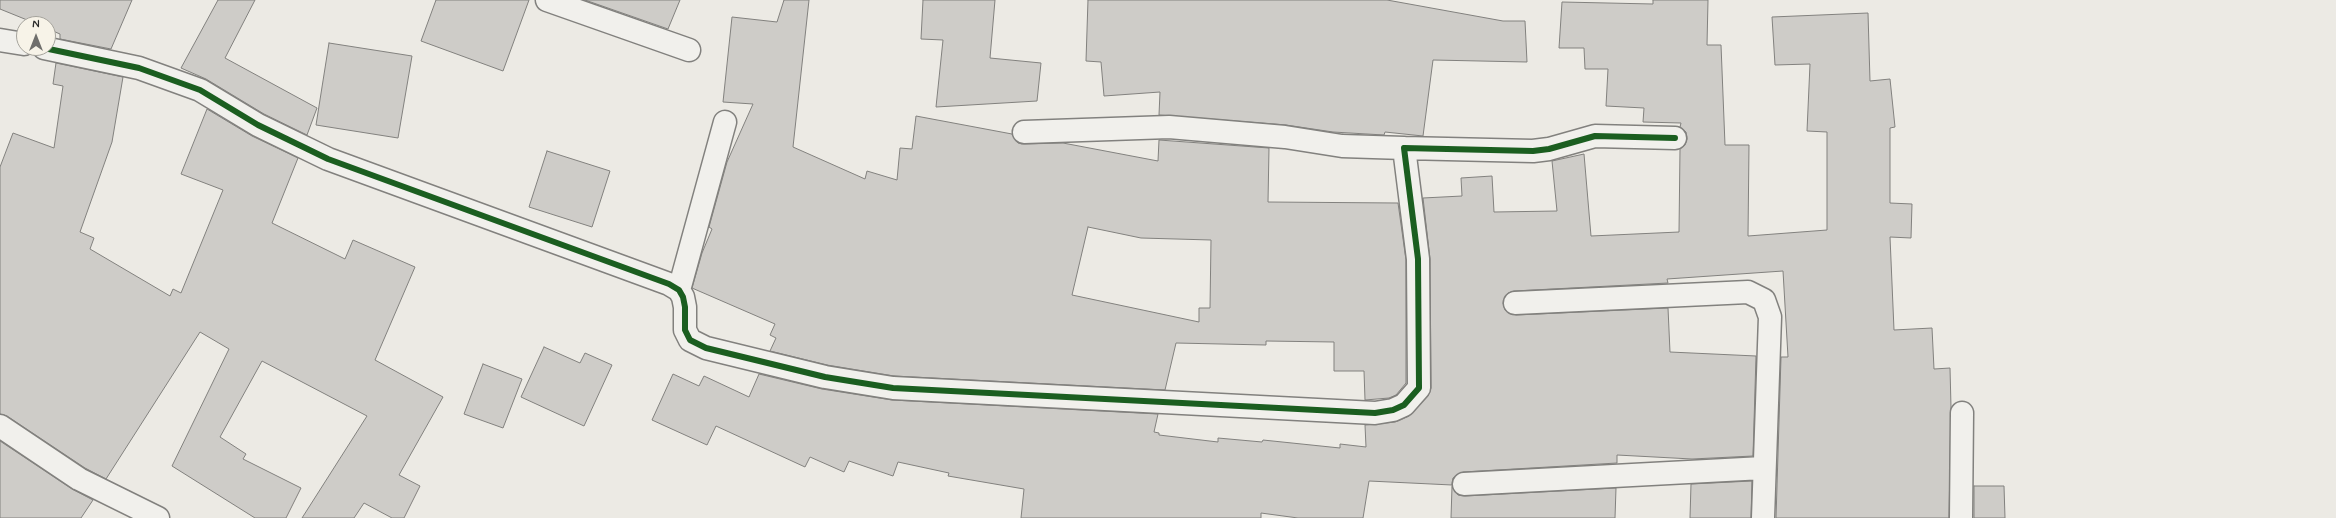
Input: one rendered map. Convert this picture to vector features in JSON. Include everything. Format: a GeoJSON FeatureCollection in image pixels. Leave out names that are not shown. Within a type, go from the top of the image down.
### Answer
{"type":"FeatureCollection","features":[{"type":"Feature","properties":{"kind":"street"},"geometry":{"type":"LineString","coordinates":[[547,0],[689,50]]}},
{"type":"Feature","properties":{"kind":"street"},"geometry":{"type":"LineString","coordinates":[[0,40],[16,43]]}},
{"type":"Feature","properties":{"kind":"street"},"geometry":{"type":"LineString","coordinates":[[56,51],[139,68],[200,90],[258,125],[328,159],[668,284],[679,290]]}},
{"type":"Feature","properties":{"kind":"street"},"geometry":{"type":"LineString","coordinates":[[725,122],[679,290],[685,307],[685,330],[690,340],[706,348],[833,378],[893,388],[1375,414],[1393,410],[1404,405],[1419,388],[1418,259],[1404,148]]}},
{"type":"Feature","properties":{"kind":"street"},"geometry":{"type":"LineString","coordinates":[[1024,132],[1169,127],[1285,137],[1342,146],[1533,151],[1549,149],[1594,136],[1675,138]]}},
{"type":"Feature","properties":{"kind":"street"},"geometry":{"type":"LineString","coordinates":[[1514,303],[1748,292],[1764,300],[1770,317],[1763,468],[1763,518]]}},
{"type":"Feature","properties":{"kind":"street"},"geometry":{"type":"LineString","coordinates":[[1961,518],[1962,413]]}},
{"type":"Feature","properties":{"kind":"street"},"geometry":{"type":"LineString","coordinates":[[0,426],[79,479],[158,518]]}},
{"type":"Feature","properties":{"kind":"street"},"geometry":{"type":"LineString","coordinates":[[1464,484],[1763,468]]}},
{"type":"Feature","properties":{"kind":"building"},"geometry":{"type":"Polygon","coordinates":[[[0,0],[132,0],[111,49],[60,39],[60,34],[56,32],[56,16],[17,16],[0,9],[0,0]]]}},
{"type":"Feature","properties":{"kind":"building"},"geometry":{"type":"Polygon","coordinates":[[[218,0],[255,0],[225,58],[317,108],[307,135],[264,114],[206,79],[181,68],[218,0]]]}},
{"type":"Feature","properties":{"kind":"building"},"geometry":{"type":"Polygon","coordinates":[[[436,0],[529,0],[503,71],[421,41],[436,0]]]}},
{"type":"Feature","properties":{"kind":"building"},"geometry":{"type":"Polygon","coordinates":[[[585,0],[680,0],[668,29],[585,0]]]}},
{"type":"Feature","properties":{"kind":"building"},"geometry":{"type":"Polygon","coordinates":[[[784,0],[809,0],[793,147],[865,179],[867,171],[897,180],[900,148],[912,149],[916,116],[1012,134],[1018,143],[1063,143],[1158,161],[1159,140],[1269,148],[1268,202],[1398,203],[1406,260],[1406,383],[1396,395],[1389,398],[1365,400],[1364,371],[1334,371],[1334,342],[1266,341],[1266,345],[1176,343],[1165,390],[894,376],[827,365],[770,351],[776,338],[770,335],[775,324],[692,288],[702,253],[712,229],[709,227],[727,162],[753,104],[723,102],[732,17],[777,22],[784,0]],[[1088,227],[1072,295],[1199,322],[1199,308],[1210,308],[1211,240],[1141,238],[1088,227]]]}},
{"type":"Feature","properties":{"kind":"building"},"geometry":{"type":"Polygon","coordinates":[[[923,0],[995,0],[990,58],[1041,63],[1037,101],[936,107],[943,40],[921,39],[923,0]]]}},
{"type":"Feature","properties":{"kind":"building"},"geometry":{"type":"Polygon","coordinates":[[[1088,0],[1387,0],[1503,21],[1525,21],[1527,62],[1433,60],[1423,136],[1385,132],[1384,135],[1333,132],[1286,125],[1159,115],[1160,92],[1104,96],[1101,62],[1086,61],[1088,0]]]}},
{"type":"Feature","properties":{"kind":"building"},"geometry":{"type":"Polygon","coordinates":[[[1653,0],[1708,0],[1707,45],[1721,45],[1725,145],[1749,145],[1748,236],[1827,230],[1827,132],[1807,131],[1810,64],[1775,65],[1772,17],[1868,13],[1870,81],[1890,79],[1895,127],[1890,128],[1890,203],[1912,204],[1911,238],[1890,237],[1894,330],[1932,328],[1934,369],[1950,368],[1951,407],[1949,518],[1776,518],[1781,357],[1788,357],[1783,271],[1667,279],[1668,283],[1514,291],[1508,293],[1503,303],[1505,310],[1516,315],[1668,308],[1670,352],[1756,356],[1753,456],[1692,459],[1617,455],[1617,463],[1463,472],[1453,478],[1452,485],[1369,481],[1363,518],[1298,518],[1261,513],[1261,518],[1021,518],[1024,489],[948,476],[949,473],[898,462],[893,476],[849,461],[844,472],[810,457],[805,467],[716,426],[707,445],[652,420],[673,374],[699,386],[704,376],[749,397],[759,374],[822,389],[892,400],[1158,414],[1154,432],[1159,433],[1159,435],[1218,442],[1218,438],[1262,442],[1263,440],[1340,448],[1340,444],[1366,447],[1365,425],[1395,422],[1409,416],[1428,396],[1431,388],[1430,259],[1423,198],[1462,196],[1461,178],[1492,176],[1494,212],[1557,211],[1552,161],[1584,154],[1591,236],[1679,232],[1680,149],[1685,145],[1687,139],[1686,132],[1680,127],[1681,123],[1643,122],[1644,108],[1606,106],[1608,69],[1585,69],[1584,48],[1559,48],[1562,2],[1653,4],[1653,0]]]}},
{"type":"Feature","properties":{"kind":"building"},"geometry":{"type":"Polygon","coordinates":[[[329,43],[412,56],[398,138],[316,125],[329,43]]]}},
{"type":"Feature","properties":{"kind":"building"},"geometry":{"type":"Polygon","coordinates":[[[56,63],[123,77],[112,142],[80,232],[94,238],[90,249],[170,296],[173,289],[181,293],[223,190],[181,174],[207,109],[252,136],[298,158],[272,223],[345,259],[353,240],[415,267],[375,360],[443,397],[399,475],[420,486],[404,518],[392,518],[364,503],[354,518],[302,518],[367,416],[262,361],[220,437],[246,454],[243,459],[301,488],[286,518],[255,518],[172,466],[229,349],[200,332],[106,479],[85,468],[7,416],[0,414],[0,167],[13,133],[54,148],[63,86],[53,84],[56,63]]]}},
{"type":"Feature","properties":{"kind":"building"},"geometry":{"type":"Polygon","coordinates":[[[547,151],[610,171],[592,227],[529,207],[547,151]]]}},
{"type":"Feature","properties":{"kind":"building"},"geometry":{"type":"Polygon","coordinates":[[[544,347],[580,363],[585,353],[612,365],[584,426],[521,397],[544,347]]]}},
{"type":"Feature","properties":{"kind":"building"},"geometry":{"type":"Polygon","coordinates":[[[483,364],[522,379],[503,428],[464,414],[483,364]]]}},
{"type":"Feature","properties":{"kind":"building"},"geometry":{"type":"Polygon","coordinates":[[[0,441],[72,489],[93,500],[81,518],[0,518],[0,441]]]}},
{"type":"Feature","properties":{"kind":"building"},"geometry":{"type":"Polygon","coordinates":[[[1752,481],[1751,518],[1690,518],[1691,484],[1752,481]]]}},
{"type":"Feature","properties":{"kind":"building"},"geometry":{"type":"Polygon","coordinates":[[[1974,486],[2004,486],[2005,518],[1974,518],[1974,486]]]}},
{"type":"Feature","properties":{"kind":"building"},"geometry":{"type":"Polygon","coordinates":[[[1452,487],[1458,495],[1465,496],[1616,488],[1615,518],[1451,518],[1452,487]]]}},
{"type":"Feature","properties":{"kind":"cycle path"},"geometry":{"type":"LineString","coordinates":[[56,51],[139,68],[200,90],[258,125],[328,159],[669,284],[679,290],[683,297],[685,307],[685,330],[690,340],[706,348],[825,377],[893,388],[1375,413],[1393,410],[1404,405],[1419,388],[1418,259],[1404,148],[1533,151],[1549,149],[1595,136],[1675,138]]}}]}
